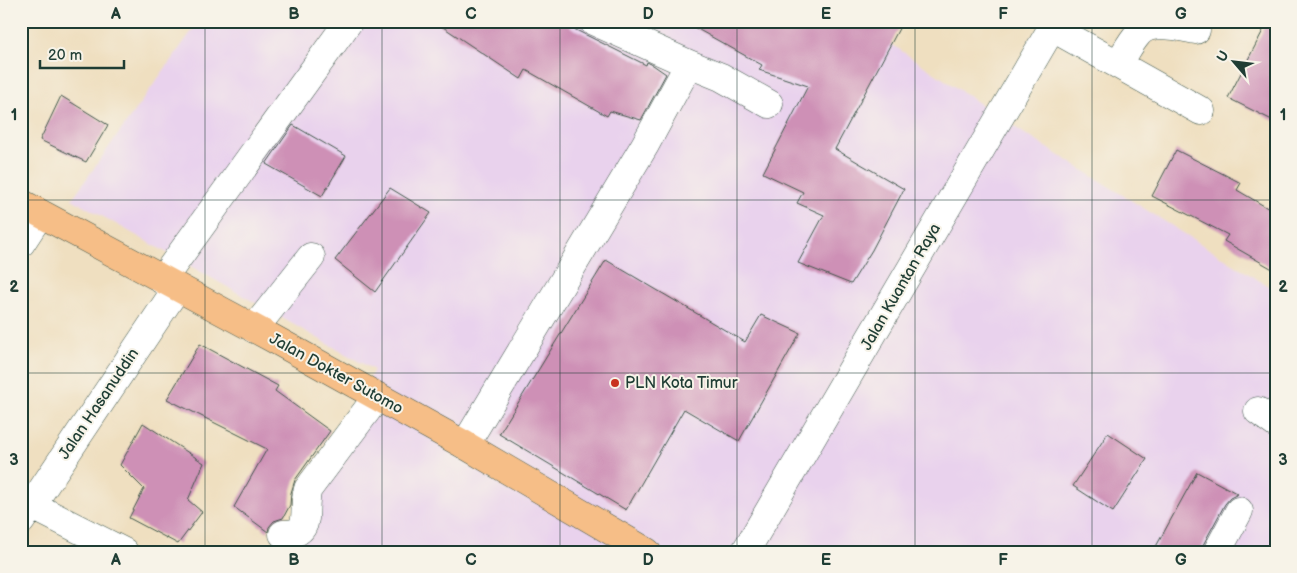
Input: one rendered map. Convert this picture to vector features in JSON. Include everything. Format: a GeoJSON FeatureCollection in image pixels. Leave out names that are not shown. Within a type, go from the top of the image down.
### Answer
{"type":"FeatureCollection","features":[{"type":"Feature","properties":{"kind":"main road","name":"Jalan Dokter Sutomo"},"geometry":{"type":"LineString","coordinates":[[31,209],[465,445],[647,552]]}},
{"type":"Feature","properties":{"kind":"street","name":"Jalan Hasanuddin"},"geometry":{"type":"LineString","coordinates":[[25,508],[170,284],[349,21]]}},
{"type":"Feature","properties":{"kind":"street"},"geometry":{"type":"LineString","coordinates":[[592,21],[721,77],[769,104]]}},
{"type":"Feature","properties":{"kind":"street"},"geometry":{"type":"LineString","coordinates":[[1054,25],[1201,111]]}},
{"type":"Feature","properties":{"kind":"street","name":"Jalan Kuantan Raya"},"geometry":{"type":"LineString","coordinates":[[745,552],[1054,25]]}},
{"type":"Feature","properties":{"kind":"street"},"geometry":{"type":"LineString","coordinates":[[1118,64],[1139,32],[1149,26],[1196,30]]}},
{"type":"Feature","properties":{"kind":"street"},"geometry":{"type":"LineString","coordinates":[[465,445],[645,145],[689,64]]}},
{"type":"Feature","properties":{"kind":"street"},"geometry":{"type":"LineString","coordinates":[[21,243],[31,209]]}},
{"type":"Feature","properties":{"kind":"street"},"geometry":{"type":"LineString","coordinates":[[254,329],[311,257]]}},
{"type":"Feature","properties":{"kind":"street"},"geometry":{"type":"LineString","coordinates":[[283,534],[292,534],[300,531],[306,520],[305,504],[308,489],[377,397]]}},
{"type":"Feature","properties":{"kind":"street"},"geometry":{"type":"LineString","coordinates":[[25,508],[124,552]]}},
{"type":"Feature","properties":{"kind":"street"},"geometry":{"type":"LineString","coordinates":[[1217,552],[1239,510]]}},
{"type":"Feature","properties":{"kind":"shaded area"},"geometry":{"type":"Polygon","coordinates":[[[199,21],[853,21],[869,29],[1025,134],[1276,291],[1276,552],[275,552],[374,370],[72,199],[199,21]]]}},
{"type":"Feature","properties":{"kind":"building"},"geometry":{"type":"Polygon","coordinates":[[[434,21],[558,21],[646,65],[647,62],[666,74],[641,120],[610,111],[607,116],[526,70],[521,79],[434,21]]]}},
{"type":"Feature","properties":{"kind":"building"},"geometry":{"type":"Polygon","coordinates":[[[683,21],[903,21],[835,149],[904,189],[872,250],[851,284],[798,263],[824,215],[797,203],[803,192],[763,173],[808,86],[759,70],[762,65],[683,21]]]}},
{"type":"Feature","properties":{"kind":"building"},"geometry":{"type":"Polygon","coordinates":[[[1268,21],[1276,21],[1276,122],[1228,98],[1268,21]]]}},
{"type":"Feature","properties":{"kind":"building"},"geometry":{"type":"Polygon","coordinates":[[[61,96],[108,125],[86,162],[40,140],[61,96]]]}},
{"type":"Feature","properties":{"kind":"building"},"geometry":{"type":"Polygon","coordinates":[[[293,125],[346,156],[322,196],[266,164],[293,125]]]}},
{"type":"Feature","properties":{"kind":"building"},"geometry":{"type":"Polygon","coordinates":[[[1176,150],[1241,183],[1237,190],[1276,213],[1276,271],[1224,241],[1228,235],[1152,196],[1176,150]]]}},
{"type":"Feature","properties":{"kind":"building"},"geometry":{"type":"Polygon","coordinates":[[[390,188],[431,213],[375,292],[335,260],[390,188]]]}},
{"type":"Feature","properties":{"kind":"building","name":"PLN Kota Timur"},"geometry":{"type":"Polygon","coordinates":[[[606,260],[745,342],[761,315],[800,333],[739,441],[684,409],[626,510],[499,434],[606,260]]]}},
{"type":"Feature","properties":{"kind":"building"},"geometry":{"type":"Polygon","coordinates":[[[200,344],[278,386],[275,391],[330,431],[295,480],[290,505],[283,518],[274,521],[269,527],[268,532],[234,507],[267,449],[167,399],[200,344]]]}},
{"type":"Feature","properties":{"kind":"building"},"geometry":{"type":"Polygon","coordinates":[[[143,423],[204,463],[188,500],[202,512],[178,544],[129,518],[144,489],[120,465],[143,423]]]}},
{"type":"Feature","properties":{"kind":"building"},"geometry":{"type":"Polygon","coordinates":[[[1108,433],[1147,459],[1113,512],[1073,486],[1108,433]]]}},
{"type":"Feature","properties":{"kind":"building"},"geometry":{"type":"Polygon","coordinates":[[[1197,472],[1238,494],[1230,498],[1225,504],[1201,552],[1153,552],[1197,472]]]}},
{"type":"Feature","properties":{"kind":"place","name":"PLN Kota Timur"},"geometry":{"type":"Point","coordinates":[615,383]}}]}
